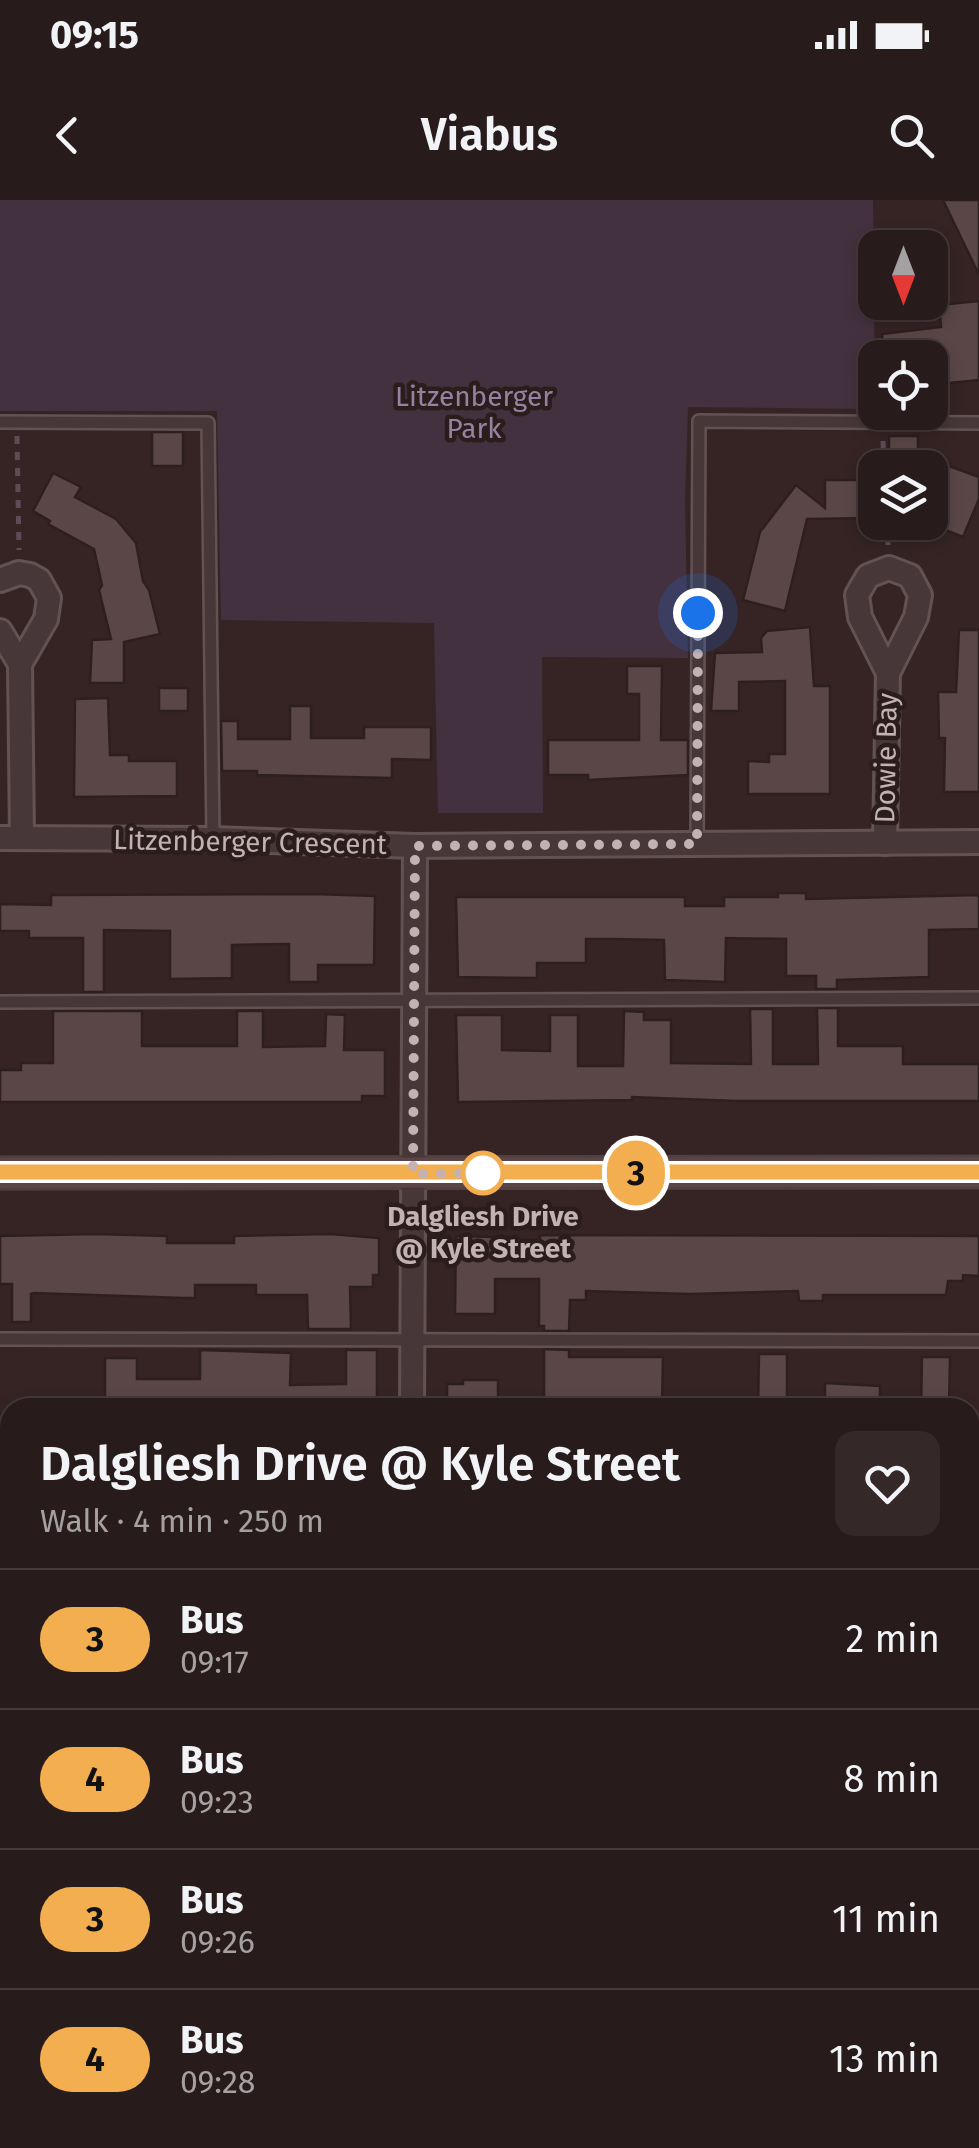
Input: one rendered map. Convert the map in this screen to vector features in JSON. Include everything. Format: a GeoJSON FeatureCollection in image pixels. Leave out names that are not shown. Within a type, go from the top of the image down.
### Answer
{"type":"FeatureCollection","features":[{"type":"Feature","properties":{"kind":"street"},"geometry":{"type":"LineString","coordinates":[[10,576],[39,580],[50,598],[46,619],[20,664],[11,838]]}},
{"type":"Feature","properties":{"kind":"street"},"geometry":{"type":"LineString","coordinates":[[0,631],[20,664]]}},
{"type":"Feature","properties":{"kind":"street","name":"Dowie Bay"},"geometry":{"type":"LineString","coordinates":[[884,842],[888,673]]}},
{"type":"Feature","properties":{"kind":"street","name":"Litzenberger Crescent"},"geometry":{"type":"LineString","coordinates":[[11,838],[415,846],[979,842]]}},
{"type":"Feature","properties":{"kind":"street"},"geometry":{"type":"LineString","coordinates":[[412,1398],[415,846]]}},
{"type":"Feature","properties":{"kind":"street"},"geometry":{"type":"LineString","coordinates":[[0,1172],[979,1172]]}},
{"type":"Feature","properties":{"kind":"lane"},"geometry":{"type":"LineString","coordinates":[[697,844],[699,421],[858,422]]}},
{"type":"Feature","properties":{"kind":"lane"},"geometry":{"type":"LineString","coordinates":[[0,422],[208,423],[213,839]]}},
{"type":"Feature","properties":{"kind":"lane"},"geometry":{"type":"LineString","coordinates":[[948,422],[979,422]]}},
{"type":"Feature","properties":{"kind":"lane"},"geometry":{"type":"LineString","coordinates":[[0,1002],[979,998]]}},
{"type":"Feature","properties":{"kind":"lane"},"geometry":{"type":"LineString","coordinates":[[0,1338],[979,1341]]}},
{"type":"Feature","properties":{"kind":"path"},"geometry":{"type":"LineString","coordinates":[[10,576],[16,422]]}},
{"type":"Feature","properties":{"kind":"green space","name":"Litzenberger Park"},"geometry":{"type":"Polygon","coordinates":[[[0,200],[873,200],[873,230],[858,230],[858,320],[874,320],[874,340],[858,340],[858,409],[688,407],[688,658],[542,657],[543,813],[438,813],[434,623],[221,620],[217,411],[0,411],[0,200]]]}},
{"type":"Feature","properties":{"kind":"building"},"geometry":{"type":"Polygon","coordinates":[[[943,200],[979,200],[979,275],[943,200]]]}},
{"type":"Feature","properties":{"kind":"building"},"geometry":{"type":"Polygon","coordinates":[[[979,301],[979,380],[948,383],[948,340],[882,340],[882,334],[941,327],[940,320],[948,320],[948,304],[979,301]]]}},
{"type":"Feature","properties":{"kind":"building"},"geometry":{"type":"Polygon","coordinates":[[[152,432],[183,432],[183,466],[152,466],[152,432]]]}},
{"type":"Feature","properties":{"kind":"building"},"geometry":{"type":"Polygon","coordinates":[[[889,436],[918,436],[918,450],[889,450],[889,436]]]}},
{"type":"Feature","properties":{"kind":"building"},"geometry":{"type":"Polygon","coordinates":[[[948,466],[979,477],[979,499],[963,537],[948,531],[948,466]]]}},
{"type":"Feature","properties":{"kind":"building"},"geometry":{"type":"Polygon","coordinates":[[[53,473],[81,487],[75,497],[116,519],[136,543],[160,634],[124,642],[124,683],[90,683],[92,640],[111,639],[99,590],[102,585],[94,549],[48,524],[50,521],[33,511],[53,473]]]}},
{"type":"Feature","properties":{"kind":"building"},"geometry":{"type":"Polygon","coordinates":[[[825,480],[858,480],[858,518],[807,519],[785,611],[743,600],[760,532],[796,485],[825,508],[825,480]]]}},
{"type":"Feature","properties":{"kind":"building"},"geometry":{"type":"Polygon","coordinates":[[[810,627],[814,686],[830,686],[830,794],[748,794],[748,761],[769,762],[769,754],[785,754],[785,681],[739,682],[739,711],[711,711],[715,653],[762,652],[761,638],[767,631],[810,627]]]}},
{"type":"Feature","properties":{"kind":"building"},"geometry":{"type":"Polygon","coordinates":[[[959,630],[979,630],[979,792],[944,792],[945,738],[939,738],[938,692],[956,692],[959,630]]]}},
{"type":"Feature","properties":{"kind":"building"},"geometry":{"type":"Polygon","coordinates":[[[627,666],[662,666],[661,740],[688,740],[688,775],[588,780],[588,775],[548,775],[548,740],[639,740],[639,694],[627,694],[627,666]]]}},
{"type":"Feature","properties":{"kind":"building"},"geometry":{"type":"Polygon","coordinates":[[[159,688],[188,688],[188,711],[159,711],[159,688]]]}},
{"type":"Feature","properties":{"kind":"building"},"geometry":{"type":"Polygon","coordinates":[[[108,698],[110,755],[129,755],[129,761],[177,761],[177,796],[74,797],[75,699],[108,698]]]}},
{"type":"Feature","properties":{"kind":"building"},"geometry":{"type":"Polygon","coordinates":[[[290,706],[311,706],[311,738],[364,738],[364,727],[431,727],[431,760],[392,759],[392,778],[222,771],[221,721],[238,721],[238,739],[290,739],[290,706]]]}},
{"type":"Feature","properties":{"kind":"building"},"geometry":{"type":"Polygon","coordinates":[[[778,893],[806,893],[806,899],[979,895],[979,929],[929,930],[929,977],[837,980],[837,989],[816,989],[816,976],[786,976],[786,939],[726,938],[725,982],[665,980],[664,940],[614,939],[586,939],[586,963],[537,963],[537,978],[458,977],[456,897],[685,897],[685,906],[724,906],[724,897],[778,897],[778,893]]]}},
{"type":"Feature","properties":{"kind":"building"},"geometry":{"type":"Polygon","coordinates":[[[51,895],[375,896],[374,965],[318,965],[318,982],[289,982],[289,944],[232,945],[232,978],[170,979],[170,931],[104,930],[104,992],[83,992],[83,938],[29,938],[29,931],[0,931],[0,904],[51,905],[51,895]]]}},
{"type":"Feature","properties":{"kind":"building"},"geometry":{"type":"Polygon","coordinates":[[[817,1008],[838,1008],[838,1046],[903,1046],[903,1064],[979,1064],[979,1101],[632,1097],[458,1102],[456,1015],[502,1015],[502,1050],[550,1051],[550,1015],[578,1015],[578,1066],[623,1066],[624,1011],[644,1012],[644,1020],[671,1020],[671,1063],[751,1064],[750,1009],[773,1009],[773,1064],[818,1064],[817,1008]]]}},
{"type":"Feature","properties":{"kind":"building"},"geometry":{"type":"Polygon","coordinates":[[[53,1011],[142,1011],[142,1046],[237,1046],[237,1011],[263,1011],[263,1047],[325,1046],[326,1014],[345,1015],[344,1050],[385,1050],[385,1096],[362,1096],[362,1102],[0,1102],[0,1070],[21,1070],[21,1063],[53,1063],[53,1011]]]}},
{"type":"Feature","properties":{"kind":"building"},"geometry":{"type":"Polygon","coordinates":[[[330,1234],[379,1238],[379,1275],[373,1275],[373,1287],[350,1287],[351,1329],[308,1329],[307,1295],[256,1295],[256,1285],[195,1285],[195,1298],[34,1293],[31,1322],[12,1322],[12,1284],[0,1284],[0,1236],[167,1236],[167,1243],[234,1243],[234,1236],[330,1234]]]}},
{"type":"Feature","properties":{"kind":"building"},"geometry":{"type":"Polygon","coordinates":[[[540,1235],[979,1236],[979,1276],[963,1275],[963,1281],[948,1281],[946,1295],[823,1295],[823,1301],[799,1301],[798,1291],[586,1291],[586,1300],[570,1300],[569,1331],[544,1331],[544,1326],[539,1326],[539,1279],[495,1279],[495,1314],[455,1314],[456,1236],[540,1241],[540,1235]]]}},
{"type":"Feature","properties":{"kind":"building"},"geometry":{"type":"Polygon","coordinates":[[[544,1349],[569,1350],[569,1357],[663,1357],[662,1398],[544,1398],[544,1349]]]}},
{"type":"Feature","properties":{"kind":"building"},"geometry":{"type":"Polygon","coordinates":[[[200,1350],[291,1353],[290,1385],[346,1384],[346,1350],[377,1350],[377,1398],[105,1398],[105,1358],[137,1358],[137,1379],[200,1379],[200,1350]]]}},
{"type":"Feature","properties":{"kind":"building"},"geometry":{"type":"Polygon","coordinates":[[[759,1354],[787,1354],[787,1398],[758,1398],[759,1354]]]}},
{"type":"Feature","properties":{"kind":"building"},"geometry":{"type":"Polygon","coordinates":[[[922,1357],[950,1357],[949,1398],[921,1398],[922,1357]]]}},
{"type":"Feature","properties":{"kind":"building"},"geometry":{"type":"Polygon","coordinates":[[[463,1380],[498,1380],[498,1398],[447,1398],[447,1384],[463,1384],[463,1380]]]}},
{"type":"Feature","properties":{"kind":"building"},"geometry":{"type":"Polygon","coordinates":[[[825,1383],[880,1386],[880,1398],[825,1398],[825,1383]]]}},
{"type":"Feature","properties":{"kind":"bus line","name":"3"},"geometry":{"type":"LineString","coordinates":[[0,1172],[979,1172]]}},
{"type":"Feature","properties":{"kind":"place","name":"Dalgliesh Drive @ Kyle Street"},"geometry":{"type":"Point","coordinates":[483,1173]}},
{"type":"Feature","properties":{"kind":"route"},"geometry":{"type":"LineString","coordinates":[[483,1173],[489,1173],[413,1174],[415,846],[697,844],[698,613]]}}]}
